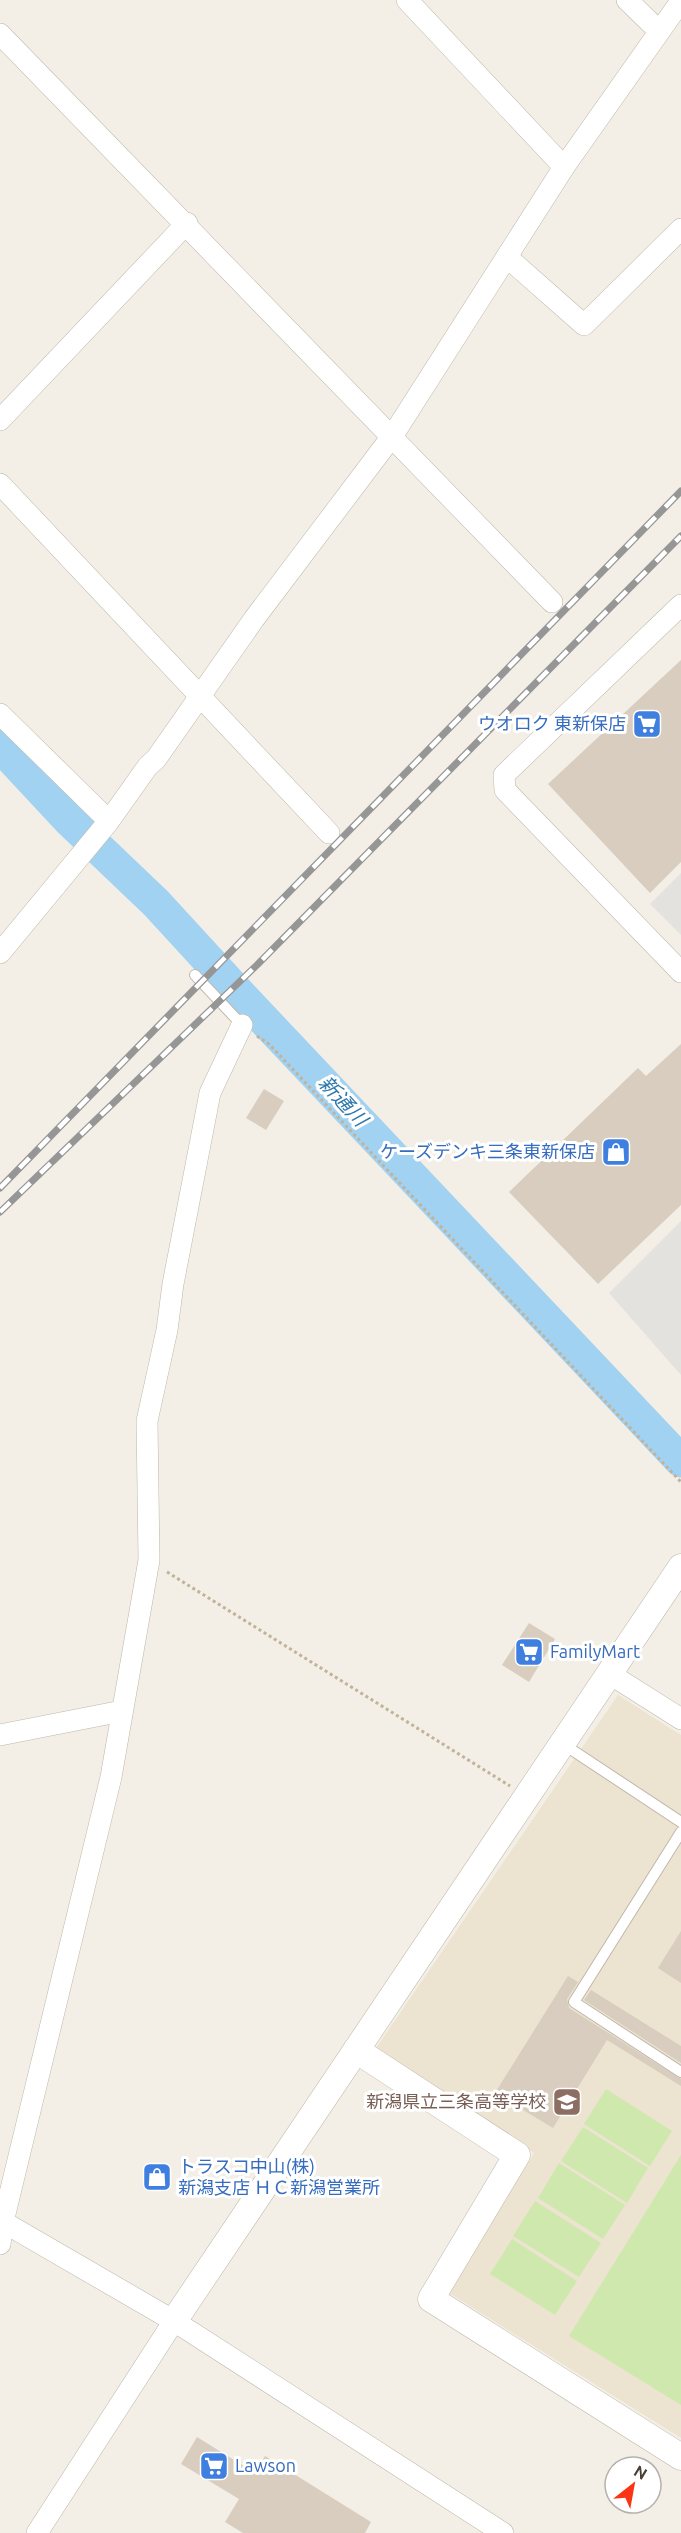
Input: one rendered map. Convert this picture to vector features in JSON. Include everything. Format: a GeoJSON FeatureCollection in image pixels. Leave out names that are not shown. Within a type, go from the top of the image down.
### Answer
{"type":"FeatureCollection","features":[{"type":"Feature","properties":{"kind":"street"},"geometry":{"type":"LineString","coordinates":[[407,0],[564,167]]}},
{"type":"Feature","properties":{"kind":"street"},"geometry":{"type":"LineString","coordinates":[[627,0],[659,31]]}},
{"type":"Feature","properties":{"kind":"street"},"geometry":{"type":"LineString","coordinates":[[0,953],[109,821],[202,696],[254,619],[393,435],[564,167],[681,1]]}},
{"type":"Feature","properties":{"kind":"street"},"geometry":{"type":"LineString","coordinates":[[0,34],[187,223],[552,602]]}},
{"type":"Feature","properties":{"kind":"street"},"geometry":{"type":"LineString","coordinates":[[0,420],[187,223]]}},
{"type":"Feature","properties":{"kind":"street"},"geometry":{"type":"LineString","coordinates":[[507,257],[584,325],[681,229]]}},
{"type":"Feature","properties":{"kind":"street"},"geometry":{"type":"LineString","coordinates":[[0,484],[329,833]]}},
{"type":"Feature","properties":{"kind":"street"},"geometry":{"type":"LineString","coordinates":[[681,605],[504,775],[505,790],[681,972]]}},
{"type":"Feature","properties":{"kind":"street"},"geometry":{"type":"LineString","coordinates":[[0,714],[109,821]]}},
{"type":"Feature","properties":{"kind":"street"},"geometry":{"type":"LineString","coordinates":[[0,2244],[2,2221],[111,1777],[149,1560],[147,1421],[167,1330],[173,1284],[210,1093],[242,1025]]}},
{"type":"Feature","properties":{"kind":"street"},"geometry":{"type":"LineString","coordinates":[[37,2533],[174,2321],[681,1567]]}},
{"type":"Feature","properties":{"kind":"street"},"geometry":{"type":"LineString","coordinates":[[610,1674],[681,1719]]}},
{"type":"Feature","properties":{"kind":"street"},"geometry":{"type":"LineString","coordinates":[[0,1735],[122,1711]]}},
{"type":"Feature","properties":{"kind":"street"},"geometry":{"type":"LineString","coordinates":[[356,2050],[517,2155],[431,2299],[681,2457]]}},
{"type":"Feature","properties":{"kind":"street"},"geometry":{"type":"LineString","coordinates":[[2,2221],[174,2321],[503,2533]]}},
{"type":"Feature","properties":{"kind":"lane"},"geometry":{"type":"LineString","coordinates":[[195,975],[242,1025]]}},
{"type":"Feature","properties":{"kind":"lane"},"geometry":{"type":"LineString","coordinates":[[563,1744],[681,1822]]}},
{"type":"Feature","properties":{"kind":"lane"},"geometry":{"type":"LineString","coordinates":[[681,1832],[574,2002],[681,2072]]}},
{"type":"Feature","properties":{"kind":"path"},"geometry":{"type":"LineString","coordinates":[[242,1025],[268,1044],[681,1482]]}},
{"type":"Feature","properties":{"kind":"path"},"geometry":{"type":"LineString","coordinates":[[149,1560],[527,1796]]}},
{"type":"Feature","properties":{"kind":"shaded area"},"geometry":{"type":"Polygon","coordinates":[[[681,873],[681,935],[650,904],[681,873]]]}},
{"type":"Feature","properties":{"kind":"shaded area"},"geometry":{"type":"Polygon","coordinates":[[[681,1221],[681,1375],[609,1293],[681,1221]]]}},
{"type":"Feature","properties":{"kind":"shaded area","name":"新潟県立三条高等学校"},"geometry":{"type":"Polygon","coordinates":[[[618,1695],[681,1735],[681,2438],[449,2293],[534,2153],[374,2051],[618,1695]]]}},
{"type":"Feature","properties":{"kind":"green space"},"geometry":{"type":"Polygon","coordinates":[[[606,2089],[672,2131],[650,2166],[584,2124],[606,2089]]]}},
{"type":"Feature","properties":{"kind":"green space"},"geometry":{"type":"Polygon","coordinates":[[[583,2127],[648,2168],[627,2203],[561,2161],[583,2127]]]}},
{"type":"Feature","properties":{"kind":"green space"},"geometry":{"type":"Polygon","coordinates":[[[681,2155],[681,2405],[569,2336],[681,2155]]]}},
{"type":"Feature","properties":{"kind":"green space"},"geometry":{"type":"Polygon","coordinates":[[[559,2163],[625,2205],[603,2239],[538,2198],[559,2163]]]}},
{"type":"Feature","properties":{"kind":"green space"},"geometry":{"type":"Polygon","coordinates":[[[535,2201],[601,2243],[579,2277],[513,2236],[535,2201]]]}},
{"type":"Feature","properties":{"kind":"green space"},"geometry":{"type":"Polygon","coordinates":[[[512,2239],[577,2281],[555,2315],[490,2274],[512,2239]]]}},
{"type":"Feature","properties":{"kind":"building","name":"ウオロク 東新保店"},"geometry":{"type":"Polygon","coordinates":[[[681,660],[681,862],[650,893],[548,784],[681,660]]]}},
{"type":"Feature","properties":{"kind":"building","name":"ケーズデンキ三条東新保店"},"geometry":{"type":"Polygon","coordinates":[[[681,1044],[681,1205],[598,1284],[509,1192],[638,1068],[646,1076],[681,1044]]]}},
{"type":"Feature","properties":{"kind":"building"},"geometry":{"type":"Polygon","coordinates":[[[264,1089],[284,1101],[266,1130],[246,1118],[264,1089]]]}},
{"type":"Feature","properties":{"kind":"building","name":"FamilyMart"},"geometry":{"type":"Polygon","coordinates":[[[529,1623],[555,1639],[529,1682],[502,1665],[529,1623]]]}},
{"type":"Feature","properties":{"kind":"building"},"geometry":{"type":"Polygon","coordinates":[[[681,1931],[681,1983],[658,1968],[681,1931]]]}},
{"type":"Feature","properties":{"kind":"building"},"geometry":{"type":"Polygon","coordinates":[[[568,1976],[578,1982],[567,1999],[569,2008],[681,2079],[681,2086],[607,2040],[553,2128],[495,2093],[568,1976]]]}},
{"type":"Feature","properties":{"kind":"building"},"geometry":{"type":"Polygon","coordinates":[[[591,1990],[681,2046],[681,2063],[584,2000],[591,1990]]]}},
{"type":"Feature","properties":{"kind":"building"},"geometry":{"type":"Polygon","coordinates":[[[197,2437],[255,2473],[265,2456],[371,2522],[365,2533],[243,2533],[225,2522],[239,2499],[181,2464],[197,2437]]]}},
{"type":"Feature","properties":{"kind":"waterway","name":"新通川"},"geometry":{"type":"LineString","coordinates":[[0,746],[69,820],[156,903],[681,1461]]}},
{"type":"Feature","properties":{"kind":"railway"},"geometry":{"type":"LineString","coordinates":[[0,1188],[681,491]]}},
{"type":"Feature","properties":{"kind":"railway"},"geometry":{"type":"LineString","coordinates":[[0,1212],[257,965],[681,536]]}},
{"type":"Feature","properties":{"kind":"place","name":"ウオロク 東新保店"},"geometry":{"type":"Point","coordinates":[647,724]}},
{"type":"Feature","properties":{"kind":"place","name":"ケーズデンキ三条東新保店"},"geometry":{"type":"Point","coordinates":[616,1152]}},
{"type":"Feature","properties":{"kind":"place","name":"FamilyMart"},"geometry":{"type":"Point","coordinates":[529,1652]}},
{"type":"Feature","properties":{"kind":"place","name":"新潟県立三条高等学校"},"geometry":{"type":"Point","coordinates":[567,2102]}},
{"type":"Feature","properties":{"kind":"place","name":"トラスコ中山(株) 新潟支店 ＨＣ新潟営業所"},"geometry":{"type":"Point","coordinates":[157,2177]}},
{"type":"Feature","properties":{"kind":"place","name":"Lawson"},"geometry":{"type":"Point","coordinates":[214,2466]}}]}
